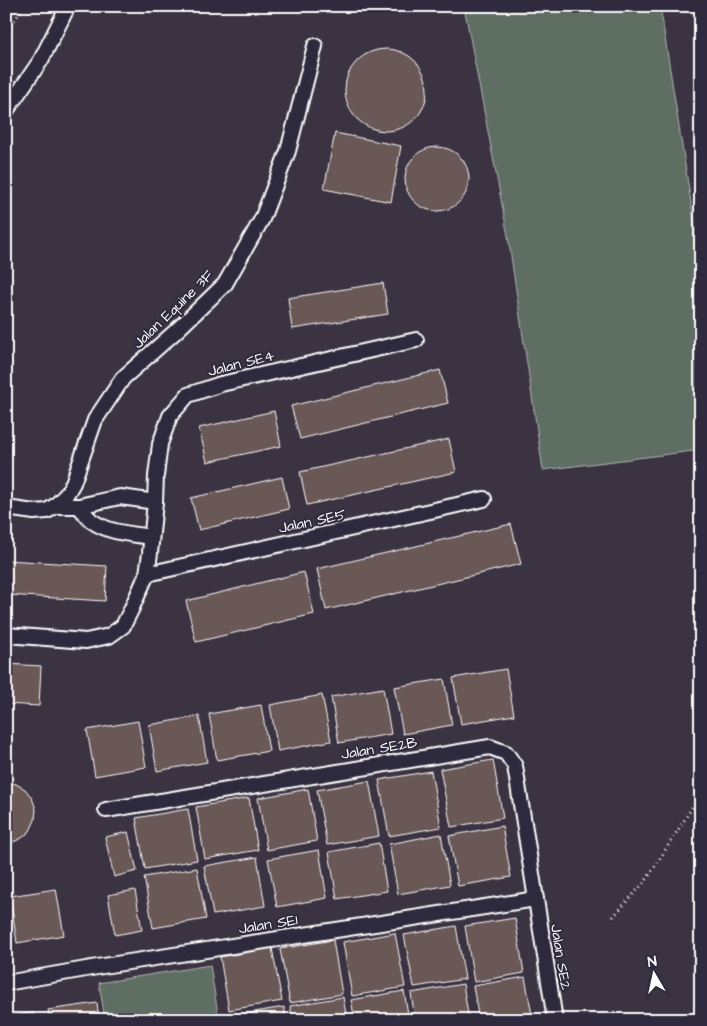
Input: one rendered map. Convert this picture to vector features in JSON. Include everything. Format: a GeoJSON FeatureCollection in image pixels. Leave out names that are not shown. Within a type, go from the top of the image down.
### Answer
{"type":"FeatureCollection","features":[{"type":"Feature","properties":{"kind":"street"},"geometry":{"type":"LineString","coordinates":[[6,111],[40,60],[68,6]]}},
{"type":"Feature","properties":{"kind":"street","name":"Jalan Equine 3F"},"geometry":{"type":"LineString","coordinates":[[55,506],[66,495],[73,483],[95,420],[123,378],[176,332],[225,284],[262,219],[288,151],[316,46]]}},
{"type":"Feature","properties":{"kind":"street","name":"Jalan SE4"},"geometry":{"type":"LineString","coordinates":[[6,635],[86,641],[109,636],[122,626],[146,574],[160,444],[170,416],[188,395],[221,384],[416,340]]}},
{"type":"Feature","properties":{"kind":"street"},"geometry":{"type":"LineString","coordinates":[[6,508],[34,512],[47,511],[55,506],[79,506],[120,497],[155,502]]}},
{"type":"Feature","properties":{"kind":"street","name":"Jalan SE5"},"geometry":{"type":"LineString","coordinates":[[146,574],[484,499]]}},
{"type":"Feature","properties":{"kind":"street"},"geometry":{"type":"LineString","coordinates":[[79,506],[90,520],[99,525],[118,531],[151,537]]}},
{"type":"Feature","properties":{"kind":"street","name":"Jalan SE2B"},"geometry":{"type":"LineString","coordinates":[[106,810],[490,747],[506,753],[515,766],[536,899]]}},
{"type":"Feature","properties":{"kind":"street","name":"Jalan SE1"},"geometry":{"type":"LineString","coordinates":[[6,983],[103,966],[536,899]]}},
{"type":"Feature","properties":{"kind":"street","name":"Jalan SE2"},"geometry":{"type":"LineString","coordinates":[[536,899],[555,1020]]}},
{"type":"Feature","properties":{"kind":"path"},"geometry":{"type":"LineString","coordinates":[[6,33],[22,6]]}},
{"type":"Feature","properties":{"kind":"path"},"geometry":{"type":"LineString","coordinates":[[613,916],[647,879],[701,796]]}},
{"type":"Feature","properties":{"kind":"green space"},"geometry":{"type":"Polygon","coordinates":[[[464,6],[660,6],[701,266],[701,450],[543,470],[508,236],[464,6]]]}},
{"type":"Feature","properties":{"kind":"green space"},"geometry":{"type":"Polygon","coordinates":[[[210,965],[219,1020],[105,1020],[99,983],[210,965]]]}},
{"type":"Feature","properties":{"kind":"building"},"geometry":{"type":"Polygon","coordinates":[[[386,49],[402,52],[415,61],[424,74],[427,90],[424,106],[415,119],[402,128],[386,131],[370,128],[357,119],[348,106],[345,90],[348,74],[357,61],[370,52],[386,49]]]}},
{"type":"Feature","properties":{"kind":"building"},"geometry":{"type":"Polygon","coordinates":[[[335,133],[401,146],[391,202],[324,189],[335,133]]]}},
{"type":"Feature","properties":{"kind":"building"},"geometry":{"type":"Polygon","coordinates":[[[437,147],[455,153],[463,161],[469,179],[463,197],[455,205],[437,211],[419,205],[411,197],[405,179],[411,161],[419,153],[437,147]]]}},
{"type":"Feature","properties":{"kind":"building"},"geometry":{"type":"Polygon","coordinates":[[[383,283],[388,314],[292,329],[288,298],[383,283]]]}},
{"type":"Feature","properties":{"kind":"building"},"geometry":{"type":"Polygon","coordinates":[[[440,370],[448,403],[300,439],[291,406],[440,370]]]}},
{"type":"Feature","properties":{"kind":"building"},"geometry":{"type":"Polygon","coordinates":[[[274,411],[281,446],[207,462],[199,428],[274,411]]]}},
{"type":"Feature","properties":{"kind":"building"},"geometry":{"type":"Polygon","coordinates":[[[449,439],[456,472],[307,505],[300,472],[449,439]]]}},
{"type":"Feature","properties":{"kind":"building"},"geometry":{"type":"Polygon","coordinates":[[[282,477],[289,509],[199,530],[191,498],[282,477]]]}},
{"type":"Feature","properties":{"kind":"building"},"geometry":{"type":"Polygon","coordinates":[[[511,524],[521,564],[326,610],[317,569],[511,524]]]}},
{"type":"Feature","properties":{"kind":"building"},"geometry":{"type":"Polygon","coordinates":[[[6,560],[107,566],[105,601],[6,595],[6,560]]]}},
{"type":"Feature","properties":{"kind":"building"},"geometry":{"type":"Polygon","coordinates":[[[304,572],[314,614],[196,642],[186,601],[304,572]]]}},
{"type":"Feature","properties":{"kind":"building"},"geometry":{"type":"Polygon","coordinates":[[[6,664],[41,666],[39,706],[6,704],[6,664]]]}},
{"type":"Feature","properties":{"kind":"building"},"geometry":{"type":"Polygon","coordinates":[[[506,669],[514,715],[461,724],[453,678],[506,669]]]}},
{"type":"Feature","properties":{"kind":"building"},"geometry":{"type":"Polygon","coordinates":[[[444,679],[452,725],[403,734],[394,687],[444,679]]]}},
{"type":"Feature","properties":{"kind":"building"},"geometry":{"type":"Polygon","coordinates":[[[383,688],[391,734],[339,743],[331,697],[383,688]]]}},
{"type":"Feature","properties":{"kind":"building"},"geometry":{"type":"Polygon","coordinates":[[[322,695],[331,741],[278,751],[270,705],[322,695]]]}},
{"type":"Feature","properties":{"kind":"building"},"geometry":{"type":"Polygon","coordinates":[[[261,705],[269,751],[217,760],[209,714],[261,705]]]}},
{"type":"Feature","properties":{"kind":"building"},"geometry":{"type":"Polygon","coordinates":[[[199,716],[207,762],[157,771],[149,725],[199,716]]]}},
{"type":"Feature","properties":{"kind":"building"},"geometry":{"type":"Polygon","coordinates":[[[138,721],[146,767],[95,776],[87,730],[138,721]]]}},
{"type":"Feature","properties":{"kind":"building"},"geometry":{"type":"Polygon","coordinates":[[[493,760],[503,818],[451,827],[440,769],[493,760]]]}},
{"type":"Feature","properties":{"kind":"building"},"geometry":{"type":"Polygon","coordinates":[[[431,771],[441,827],[389,836],[379,780],[431,771]]]}},
{"type":"Feature","properties":{"kind":"building"},"geometry":{"type":"Polygon","coordinates":[[[369,781],[379,836],[327,845],[317,790],[369,781]]]}},
{"type":"Feature","properties":{"kind":"building"},"geometry":{"type":"Polygon","coordinates":[[[6,782],[16,784],[25,789],[32,798],[36,809],[35,820],[30,831],[22,838],[11,843],[6,843],[6,782]]]}},
{"type":"Feature","properties":{"kind":"building"},"geometry":{"type":"Polygon","coordinates":[[[308,789],[317,841],[267,850],[258,798],[308,789]]]}},
{"type":"Feature","properties":{"kind":"building"},"geometry":{"type":"Polygon","coordinates":[[[249,798],[258,850],[205,859],[196,807],[249,798]]]}},
{"type":"Feature","properties":{"kind":"building"},"geometry":{"type":"Polygon","coordinates":[[[188,809],[197,860],[145,869],[136,818],[188,809]]]}},
{"type":"Feature","properties":{"kind":"building"},"geometry":{"type":"Polygon","coordinates":[[[502,826],[511,877],[458,886],[449,836],[502,826]]]}},
{"type":"Feature","properties":{"kind":"building"},"geometry":{"type":"Polygon","coordinates":[[[128,832],[137,871],[114,877],[105,837],[128,832]]]}},
{"type":"Feature","properties":{"kind":"building"},"geometry":{"type":"Polygon","coordinates":[[[441,834],[450,885],[398,894],[389,844],[441,834]]]}},
{"type":"Feature","properties":{"kind":"building"},"geometry":{"type":"Polygon","coordinates":[[[379,843],[387,891],[337,899],[329,852],[379,843]]]}},
{"type":"Feature","properties":{"kind":"building"},"geometry":{"type":"Polygon","coordinates":[[[319,850],[327,898],[277,907],[268,859],[319,850]]]}},
{"type":"Feature","properties":{"kind":"building"},"geometry":{"type":"Polygon","coordinates":[[[257,857],[265,906],[213,915],[204,866],[257,857]]]}},
{"type":"Feature","properties":{"kind":"building"},"geometry":{"type":"Polygon","coordinates":[[[197,868],[206,919],[153,928],[144,877],[197,868]]]}},
{"type":"Feature","properties":{"kind":"building"},"geometry":{"type":"Polygon","coordinates":[[[56,889],[64,935],[17,943],[10,896],[56,889]]]}},
{"type":"Feature","properties":{"kind":"building"},"geometry":{"type":"Polygon","coordinates":[[[135,890],[142,930],[115,935],[108,895],[135,890]]]}},
{"type":"Feature","properties":{"kind":"building"},"geometry":{"type":"Polygon","coordinates":[[[515,918],[524,973],[474,982],[465,926],[515,918]]]}},
{"type":"Feature","properties":{"kind":"building"},"geometry":{"type":"Polygon","coordinates":[[[456,926],[465,979],[414,987],[404,935],[456,926]]]}},
{"type":"Feature","properties":{"kind":"building"},"geometry":{"type":"Polygon","coordinates":[[[395,933],[405,987],[352,996],[343,942],[395,933]]]}},
{"type":"Feature","properties":{"kind":"building"},"geometry":{"type":"Polygon","coordinates":[[[333,940],[342,994],[290,1003],[280,949],[333,940]]]}},
{"type":"Feature","properties":{"kind":"building"},"geometry":{"type":"Polygon","coordinates":[[[272,948],[282,1001],[229,1010],[220,957],[272,948]]]}},
{"type":"Feature","properties":{"kind":"building"},"geometry":{"type":"Polygon","coordinates":[[[525,977],[533,1020],[479,1020],[473,986],[525,977]]]}},
{"type":"Feature","properties":{"kind":"building"},"geometry":{"type":"Polygon","coordinates":[[[463,984],[469,1020],[415,1020],[411,993],[463,984]]]}},
{"type":"Feature","properties":{"kind":"building"},"geometry":{"type":"Polygon","coordinates":[[[404,991],[409,1020],[355,1020],[351,1000],[404,991]]]}},
{"type":"Feature","properties":{"kind":"building"},"geometry":{"type":"Polygon","coordinates":[[[343,997],[347,1020],[293,1020],[290,1006],[343,997]]]}},
{"type":"Feature","properties":{"kind":"building"},"geometry":{"type":"Polygon","coordinates":[[[97,1003],[99,1020],[50,1020],[48,1010],[97,1003]]]}},
{"type":"Feature","properties":{"kind":"building"},"geometry":{"type":"Polygon","coordinates":[[[284,1007],[286,1020],[232,1020],[231,1016],[284,1007]]]}},
{"type":"Feature","properties":{"kind":"building"},"geometry":{"type":"Polygon","coordinates":[[[33,1013],[34,1020],[6,1020],[6,1017],[33,1013]]]}}]}
